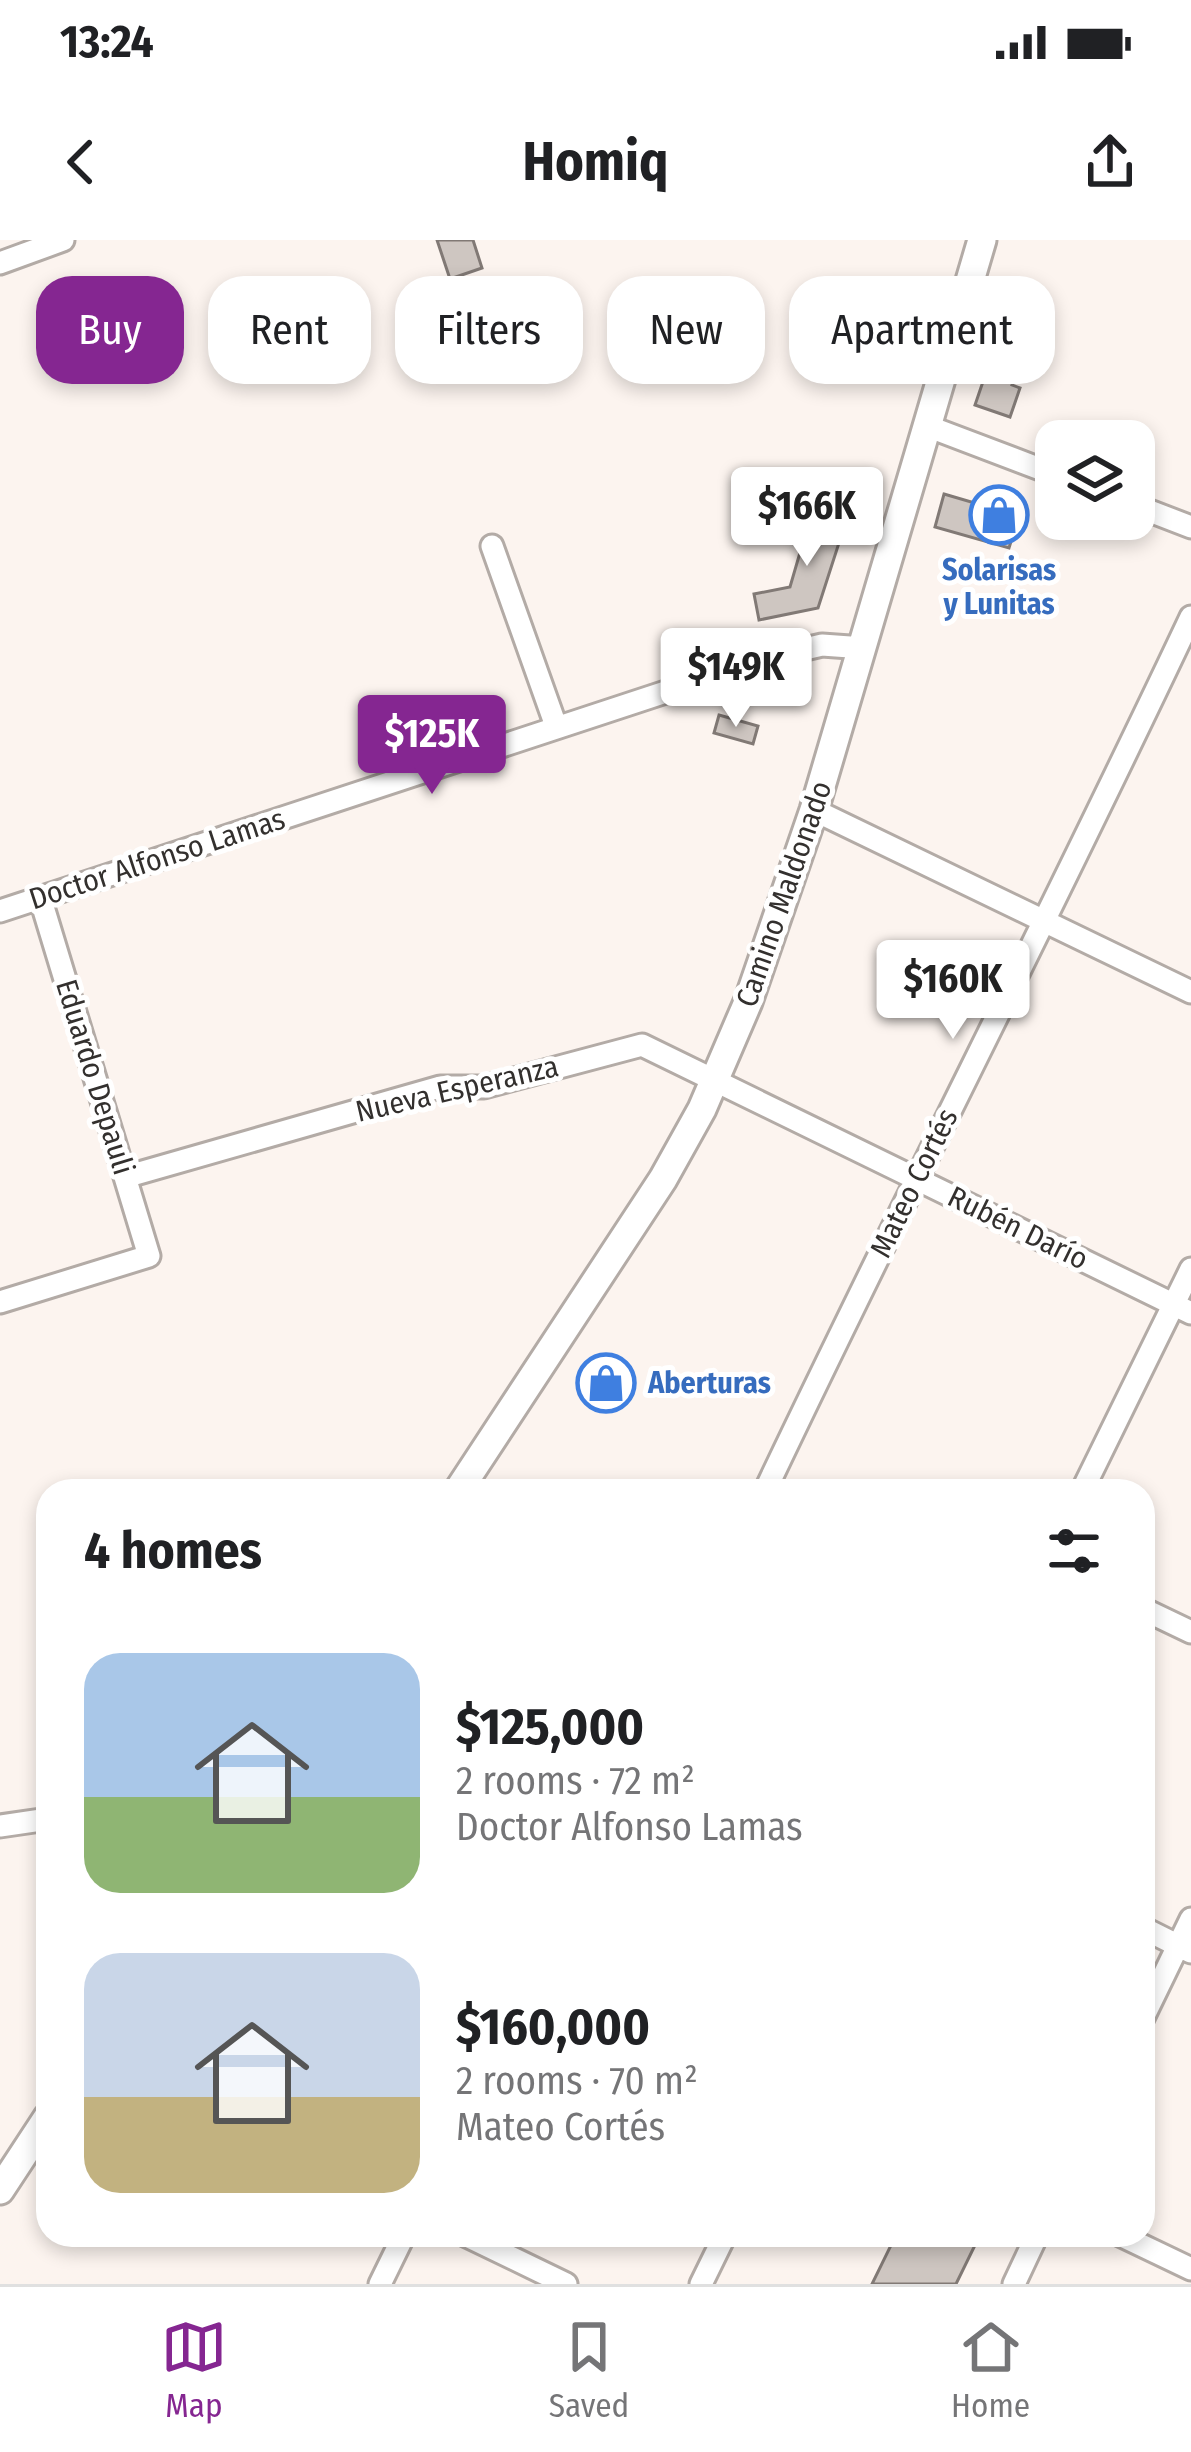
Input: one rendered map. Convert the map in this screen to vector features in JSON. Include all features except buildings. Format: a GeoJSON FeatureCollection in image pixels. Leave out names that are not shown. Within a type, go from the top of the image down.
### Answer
{"type":"FeatureCollection","features":[{"type":"Feature","properties":{"kind":"main road","name":"Camino Maldonado"},"geometry":{"type":"LineString","coordinates":[[466,1479],[663,1179],[714,1082],[771,942],[814,810],[982,240]]}},
{"type":"Feature","properties":{"kind":"main road"},"geometry":{"type":"LineString","coordinates":[[0,2189],[36,2135]]}},
{"type":"Feature","properties":{"kind":"street"},"geometry":{"type":"LineString","coordinates":[[0,263],[63,240]]}},
{"type":"Feature","properties":{"kind":"street"},"geometry":{"type":"LineString","coordinates":[[927,426],[1035,468]]}},
{"type":"Feature","properties":{"kind":"street"},"geometry":{"type":"LineString","coordinates":[[1155,513],[1191,527]]}},
{"type":"Feature","properties":{"kind":"street"},"geometry":{"type":"LineString","coordinates":[[492,546],[556,726]]}},
{"type":"Feature","properties":{"kind":"street","name":"Mateo Cortés"},"geometry":{"type":"LineString","coordinates":[[771,1479],[914,1177],[1047,922],[1191,616]]}},
{"type":"Feature","properties":{"kind":"street","name":"Doctor Alfonso Lamas"},"geometry":{"type":"LineString","coordinates":[[0,911],[775,656],[822,644],[864,648]]}},
{"type":"Feature","properties":{"kind":"street"},"geometry":{"type":"LineString","coordinates":[[814,810],[1191,992]]}},
{"type":"Feature","properties":{"kind":"street","name":"Eduardo Depauli"},"geometry":{"type":"LineString","coordinates":[[0,1302],[149,1256],[40,897]]}},
{"type":"Feature","properties":{"kind":"street","name":"Nueva Esperanza"},"geometry":{"type":"LineString","coordinates":[[125,1177],[440,1087],[484,1087],[634,1045],[650,1048],[714,1082]]}},
{"type":"Feature","properties":{"kind":"street","name":"Rubén Darío"},"geometry":{"type":"LineString","coordinates":[[714,1082],[1182,1309]]}},
{"type":"Feature","properties":{"kind":"street"},"geometry":{"type":"LineString","coordinates":[[1089,1479],[1182,1309],[1191,1269]]}},
{"type":"Feature","properties":{"kind":"street"},"geometry":{"type":"LineString","coordinates":[[1155,1615],[1191,1632]]}},
{"type":"Feature","properties":{"kind":"street"},"geometry":{"type":"LineString","coordinates":[[0,1826],[36,1821]]}},
{"type":"Feature","properties":{"kind":"street"},"geometry":{"type":"LineString","coordinates":[[1155,1998],[1185,1948],[1191,1919]]}},
{"type":"Feature","properties":{"kind":"street"},"geometry":{"type":"LineString","coordinates":[[1155,1934],[1185,1948]]}},
{"type":"Feature","properties":{"kind":"street"},"geometry":{"type":"LineString","coordinates":[[380,2284],[398,2247]]}},
{"type":"Feature","properties":{"kind":"street"},"geometry":{"type":"LineString","coordinates":[[490,2247],[566,2284]]}},
{"type":"Feature","properties":{"kind":"street"},"geometry":{"type":"LineString","coordinates":[[701,2284],[719,2247]]}},
{"type":"Feature","properties":{"kind":"street"},"geometry":{"type":"LineString","coordinates":[[1014,2284],[1031,2247]]}},
{"type":"Feature","properties":{"kind":"street"},"geometry":{"type":"LineString","coordinates":[[1144,2247],[1191,2270]]}},
{"type":"Feature","properties":{"kind":"place","name":"Solarisas y Lunitas"},"geometry":{"type":"Point","coordinates":[999,515]}},
{"type":"Feature","properties":{"kind":"place","name":"Aberturas"},"geometry":{"type":"Point","coordinates":[606,1383]}}]}
